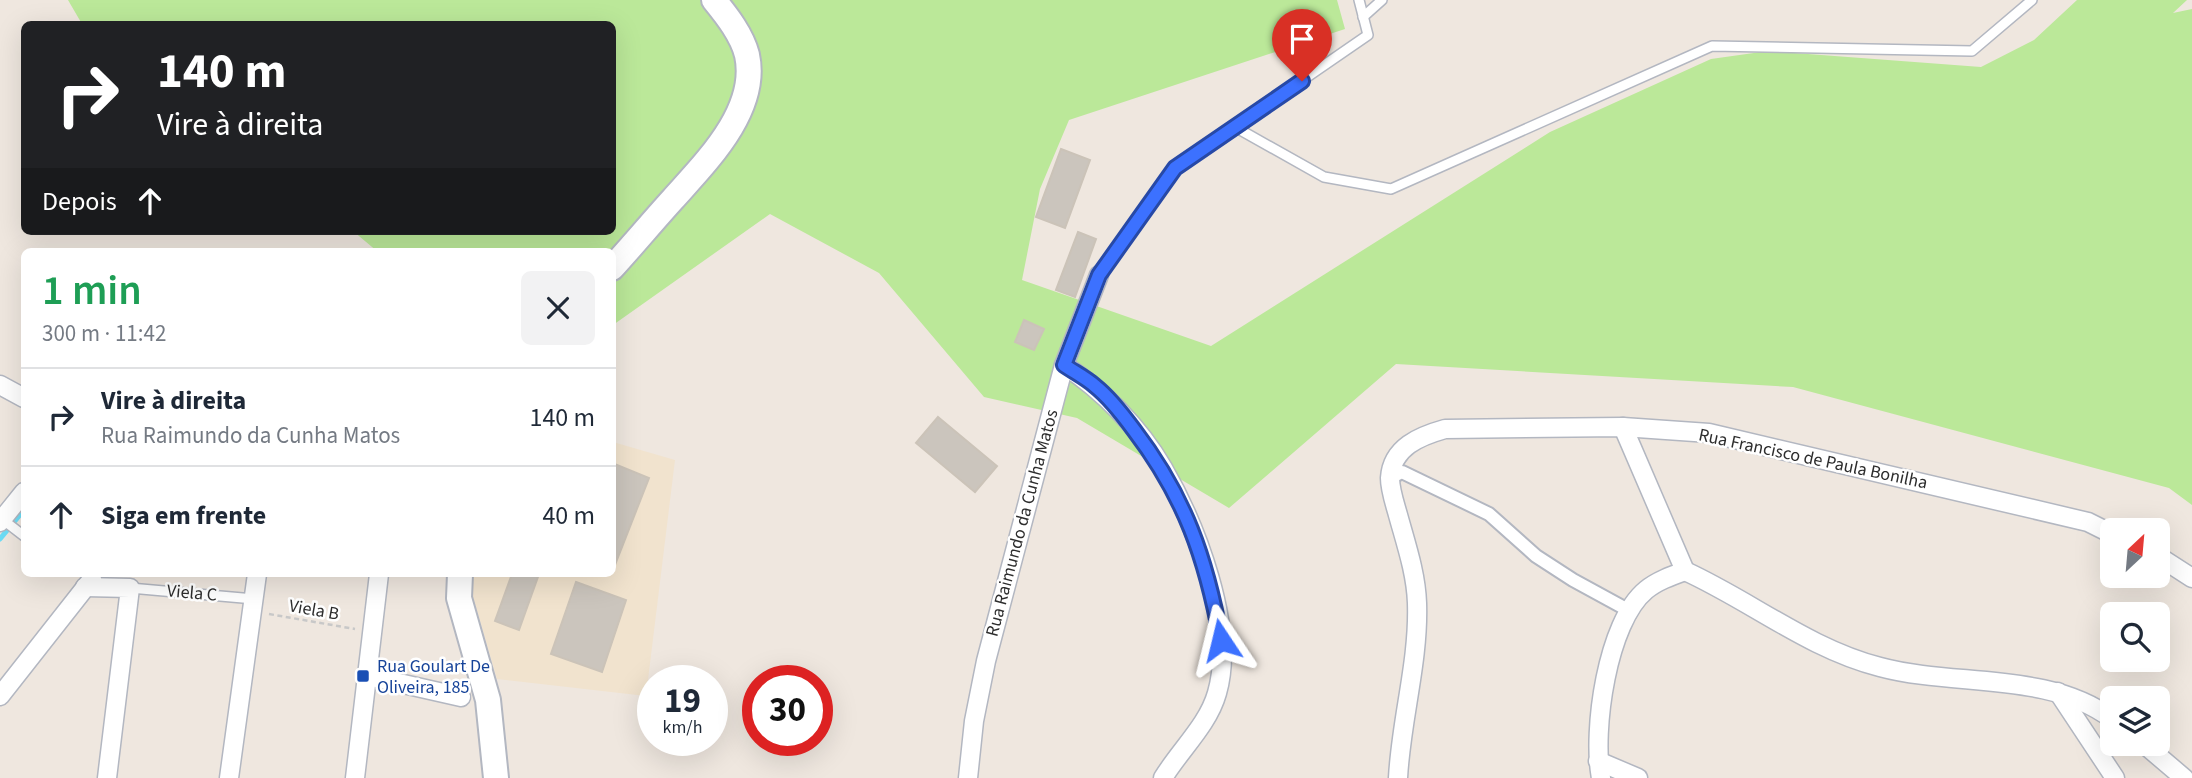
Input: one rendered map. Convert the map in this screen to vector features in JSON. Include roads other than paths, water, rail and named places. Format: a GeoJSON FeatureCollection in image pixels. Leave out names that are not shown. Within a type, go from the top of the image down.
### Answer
{"type":"FeatureCollection","features":[{"type":"Feature","properties":{"kind":"main road"},"geometry":{"type":"LineString","coordinates":[[616,264],[715,153],[742,103],[749,74],[747,54],[732,23],[714,0]]}},
{"type":"Feature","properties":{"kind":"main road"},"geometry":{"type":"LineString","coordinates":[[460,577],[459,598],[488,700],[496,778]]}},
{"type":"Feature","properties":{"kind":"street","name":"Rua Raimundo da Cunha Matos"},"geometry":{"type":"LineString","coordinates":[[968,778],[974,721],[985,661],[1064,365],[1099,275]]}},
{"type":"Feature","properties":{"kind":"street"},"geometry":{"type":"LineString","coordinates":[[1064,365],[1104,395],[1162,467],[1183,508],[1211,586],[1221,640],[1222,670],[1217,694],[1208,715],[1163,778]]}},
{"type":"Feature","properties":{"kind":"street"},"geometry":{"type":"LineString","coordinates":[[0,385],[21,396]]}},
{"type":"Feature","properties":{"kind":"street"},"geometry":{"type":"LineString","coordinates":[[1623,427],[1685,571]]}},
{"type":"Feature","properties":{"kind":"street","name":"Rua Francisco de Paula Bonilha"},"geometry":{"type":"LineString","coordinates":[[1392,471],[1402,449],[1414,439],[1446,429],[1623,427],[1709,433],[2088,522],[2100,528]]}},
{"type":"Feature","properties":{"kind":"street"},"geometry":{"type":"LineString","coordinates":[[1398,778],[1400,737],[1417,643],[1417,603],[1413,567],[1392,471],[1402,471],[1489,514],[1536,556],[1628,610]]}},
{"type":"Feature","properties":{"kind":"street"},"geometry":{"type":"LineString","coordinates":[[3,521],[21,496]]}},
{"type":"Feature","properties":{"kind":"street"},"geometry":{"type":"LineString","coordinates":[[2170,564],[2192,578]]}},
{"type":"Feature","properties":{"kind":"street"},"geometry":{"type":"LineString","coordinates":[[1638,778],[1599,770],[1603,687],[1616,635],[1628,610],[1645,590],[1668,576],[1685,571],[1720,587],[1769,619],[1805,637],[1878,667],[1927,677],[2058,692],[2100,710]]}},
{"type":"Feature","properties":{"kind":"street"},"geometry":{"type":"LineString","coordinates":[[229,778],[257,577]]}},
{"type":"Feature","properties":{"kind":"street"},"geometry":{"type":"LineString","coordinates":[[355,778],[379,577]]}},
{"type":"Feature","properties":{"kind":"street"},"geometry":{"type":"LineString","coordinates":[[0,696],[88,580],[130,581],[107,778]]}},
{"type":"Feature","properties":{"kind":"street"},"geometry":{"type":"LineString","coordinates":[[368,676],[461,697]]}},
{"type":"Feature","properties":{"kind":"street"},"geometry":{"type":"LineString","coordinates":[[2058,692],[2115,778]]}},
{"type":"Feature","properties":{"kind":"street"},"geometry":{"type":"LineString","coordinates":[[2158,756],[2184,778]]}},
{"type":"Feature","properties":{"kind":"lane"},"geometry":{"type":"LineString","coordinates":[[1099,275],[1175,168],[1368,35],[1359,0]]}},
{"type":"Feature","properties":{"kind":"lane"},"geometry":{"type":"LineString","coordinates":[[1363,17],[1382,0]]}},
{"type":"Feature","properties":{"kind":"lane"},"geometry":{"type":"LineString","coordinates":[[1236,127],[1324,177],[1391,189],[1712,46],[1972,51],[2032,0]]}},
{"type":"Feature","properties":{"kind":"lane"},"geometry":{"type":"LineString","coordinates":[[3,521],[21,533]]}},
{"type":"Feature","properties":{"kind":"lane","name":"Viela C"},"geometry":{"type":"LineString","coordinates":[[130,581],[253,605]]}},
{"type":"Feature","properties":{"kind":"waterway"},"geometry":{"type":"LineString","coordinates":[[0,539],[21,514]]}},
{"type":"Feature","properties":{"kind":"place","name":"Rua Goulart De Oliveira, 185"},"geometry":{"type":"Point","coordinates":[363,676]}}]}
